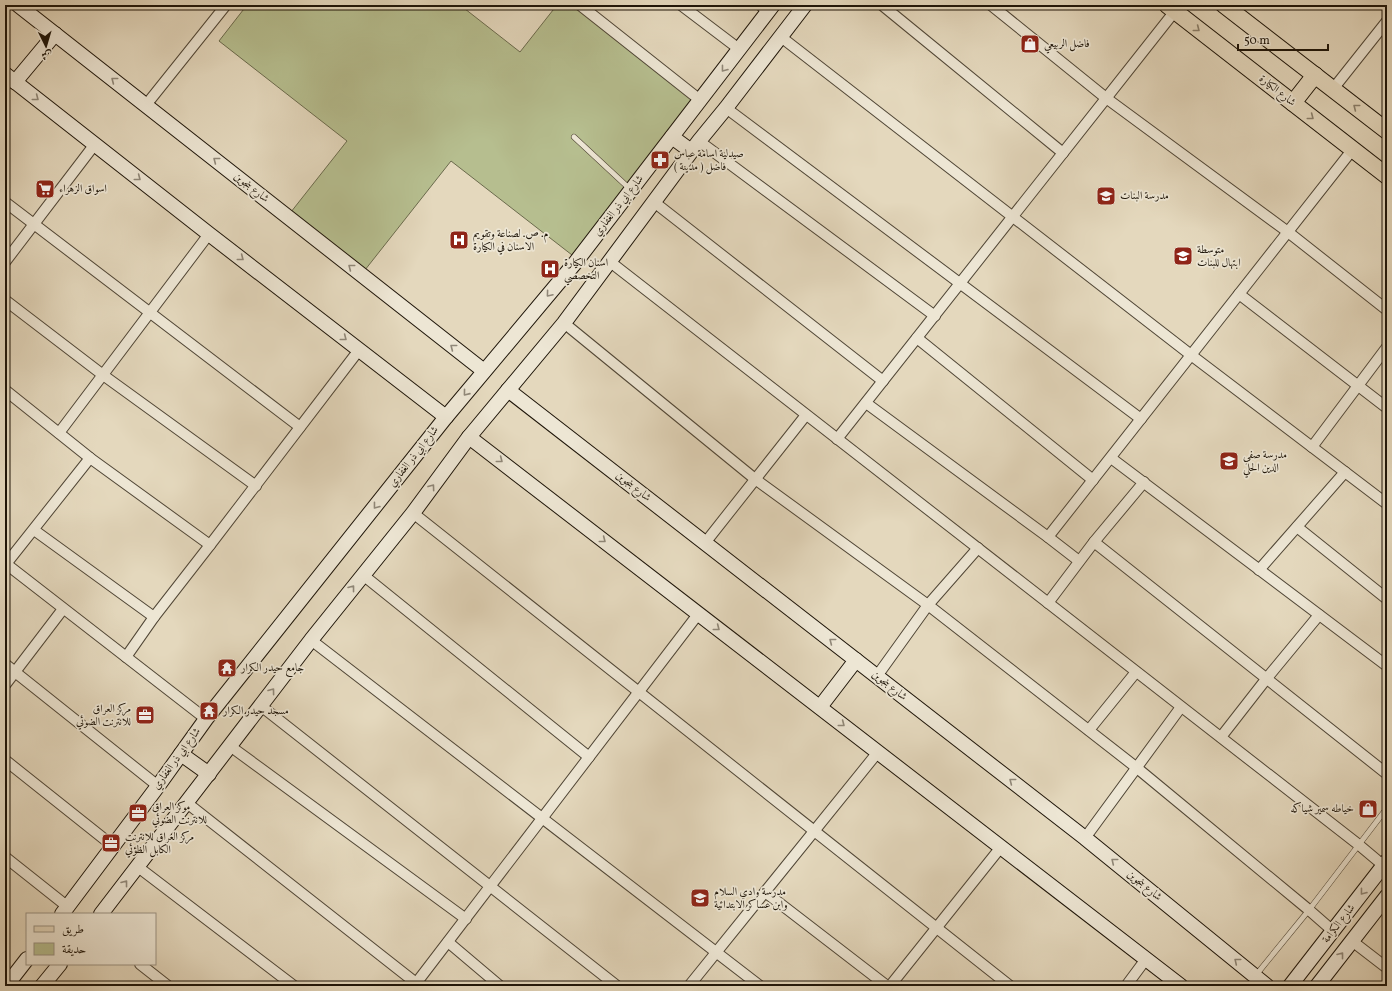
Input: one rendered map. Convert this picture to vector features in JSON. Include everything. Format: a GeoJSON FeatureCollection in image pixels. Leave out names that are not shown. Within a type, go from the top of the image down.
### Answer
{"type":"FeatureCollection","features":[{"type":"Feature","properties":{"kind":"main road"},"geometry":{"type":"LineString","coordinates":[[1224,5],[1387,131]]}},
{"type":"Feature","properties":{"kind":"main road","name":"شارع الكيارة"},"geometry":{"type":"LineString","coordinates":[[1171,8],[1387,176]]}},
{"type":"Feature","properties":{"kind":"main road"},"geometry":{"type":"LineString","coordinates":[[1293,103],[1315,75]]}},
{"type":"Feature","properties":{"kind":"street","name":"شارع بنجوين"},"geometry":{"type":"LineString","coordinates":[[18,5],[484,371]]}},
{"type":"Feature","properties":{"kind":"street"},"geometry":{"type":"LineString","coordinates":[[146,105],[226,5]]}},
{"type":"Feature","properties":{"kind":"street"},"geometry":{"type":"LineString","coordinates":[[580,5],[700,100]]}},
{"type":"Feature","properties":{"kind":"street"},"geometry":{"type":"LineString","coordinates":[[681,5],[739,49]]}},
{"type":"Feature","properties":{"kind":"street"},"geometry":{"type":"LineString","coordinates":[[102,913],[311,640],[413,513],[469,437],[564,323],[695,146],[805,5]]}},
{"type":"Feature","properties":{"kind":"street"},"geometry":{"type":"LineString","coordinates":[[882,5],[1063,153]]}},
{"type":"Feature","properties":{"kind":"street"},"geometry":{"type":"LineString","coordinates":[[991,5],[1106,98],[1288,232],[1387,310]]}},
{"type":"Feature","properties":{"kind":"street","name":"شارع ابي ذر الغفاري"},"geometry":{"type":"LineString","coordinates":[[65,910],[206,719],[446,417],[575,263],[739,49],[767,7]]}},
{"type":"Feature","properties":{"kind":"street"},"geometry":{"type":"LineString","coordinates":[[837,439],[1106,98],[1171,8]]}},
{"type":"Feature","properties":{"kind":"street"},"geometry":{"type":"LineString","coordinates":[[1333,89],[1387,21]]}},
{"type":"Feature","properties":{"kind":"street"},"geometry":{"type":"LineString","coordinates":[[56,34],[10,78],[446,417]]}},
{"type":"Feature","properties":{"kind":"street"},"geometry":{"type":"LineString","coordinates":[[781,37],[1191,355],[1387,504]]}},
{"type":"Feature","properties":{"kind":"street"},"geometry":{"type":"LineString","coordinates":[[726,108],[1142,419]]}},
{"type":"Feature","properties":{"kind":"street"},"geometry":{"type":"LineString","coordinates":[[672,137],[695,146],[935,316]]}},
{"type":"Feature","properties":{"kind":"street"},"geometry":{"type":"LineString","coordinates":[[5,262],[95,144]]}},
{"type":"Feature","properties":{"kind":"street"},"geometry":{"type":"LineString","coordinates":[[1048,537],[1353,149]]}},
{"type":"Feature","properties":{"kind":"street"},"geometry":{"type":"LineString","coordinates":[[5,202],[300,427]]}},
{"type":"Feature","properties":{"kind":"street"},"geometry":{"type":"LineString","coordinates":[[654,202],[883,381]]}},
{"type":"Feature","properties":{"kind":"street"},"geometry":{"type":"LineString","coordinates":[[59,433],[209,234]]}},
{"type":"Feature","properties":{"kind":"street"},"geometry":{"type":"LineString","coordinates":[[609,261],[1181,707],[1385,864]]}},
{"type":"Feature","properties":{"kind":"street"},"geometry":{"type":"LineString","coordinates":[[1239,294],[1387,408]]}},
{"type":"Feature","properties":{"kind":"street"},"geometry":{"type":"LineString","coordinates":[[5,300],[103,375],[256,486]]}},
{"type":"Feature","properties":{"kind":"street"},"geometry":{"type":"LineString","coordinates":[[564,323],[756,479],[928,605],[1089,730],[1333,931]]}},
{"type":"Feature","properties":{"kind":"street"},"geometry":{"type":"LineString","coordinates":[[917,338],[1093,480]]}},
{"type":"Feature","properties":{"kind":"street"},"geometry":{"type":"LineString","coordinates":[[1312,447],[1387,347]]}},
{"type":"Feature","properties":{"kind":"street"},"geometry":{"type":"LineString","coordinates":[[126,657],[154,616],[256,486],[359,350]]}},
{"type":"Feature","properties":{"kind":"street"},"geometry":{"type":"LineString","coordinates":[[5,390],[90,458],[210,545]]}},
{"type":"Feature","properties":{"kind":"street","name":"شارع بنجوين"},"geometry":{"type":"LineString","coordinates":[[508,390],[1085,838],[1267,986]]}},
{"type":"Feature","properties":{"kind":"street"},"geometry":{"type":"LineString","coordinates":[[866,403],[1079,561]]}},
{"type":"Feature","properties":{"kind":"street"},"geometry":{"type":"LineString","coordinates":[[705,543],[806,415]]}},
{"type":"Feature","properties":{"kind":"street"},"geometry":{"type":"LineString","coordinates":[[469,437],[1181,986]]}},
{"type":"Feature","properties":{"kind":"street"},"geometry":{"type":"LineString","coordinates":[[90,458],[34,530],[5,564],[206,719]]}},
{"type":"Feature","properties":{"kind":"street"},"geometry":{"type":"LineString","coordinates":[[1111,458],[1386,665]]}},
{"type":"Feature","properties":{"kind":"street"},"geometry":{"type":"LineString","coordinates":[[1259,570],[1345,472]]}},
{"type":"Feature","properties":{"kind":"street"},"geometry":{"type":"LineString","coordinates":[[1048,603],[1094,542],[1144,482]]}},
{"type":"Feature","properties":{"kind":"street"},"geometry":{"type":"LineString","coordinates":[[413,513],[1010,986]]}},
{"type":"Feature","properties":{"kind":"street"},"geometry":{"type":"LineString","coordinates":[[1297,527],[1387,599]]}},
{"type":"Feature","properties":{"kind":"street"},"geometry":{"type":"LineString","coordinates":[[34,530],[154,616]]}},
{"type":"Feature","properties":{"kind":"street"},"geometry":{"type":"LineString","coordinates":[[1094,542],[1387,774]]}},
{"type":"Feature","properties":{"kind":"street"},"geometry":{"type":"LineString","coordinates":[[877,676],[928,605],[978,548]]}},
{"type":"Feature","properties":{"kind":"street"},"geometry":{"type":"LineString","coordinates":[[363,575],[589,757]]}},
{"type":"Feature","properties":{"kind":"street"},"geometry":{"type":"LineString","coordinates":[[5,685],[63,609]]}},
{"type":"Feature","properties":{"kind":"street"},"geometry":{"type":"LineString","coordinates":[[187,803],[415,985],[699,614]]}},
{"type":"Feature","properties":{"kind":"street"},"geometry":{"type":"LineString","coordinates":[[1221,737],[1319,615]]}},
{"type":"Feature","properties":{"kind":"street"},"geometry":{"type":"LineString","coordinates":[[311,640],[760,986]]}},
{"type":"Feature","properties":{"kind":"street"},"geometry":{"type":"LineString","coordinates":[[820,707],[856,660]]}},
{"type":"Feature","properties":{"kind":"street"},"geometry":{"type":"LineString","coordinates":[[5,664],[158,786]]}},
{"type":"Feature","properties":{"kind":"street"},"geometry":{"type":"LineString","coordinates":[[1089,730],[1136,672]]}},
{"type":"Feature","properties":{"kind":"street"},"geometry":{"type":"LineString","coordinates":[[261,706],[616,986]]}},
{"type":"Feature","properties":{"kind":"street"},"geometry":{"type":"LineString","coordinates":[[1085,838],[1181,707]]}},
{"type":"Feature","properties":{"kind":"street"},"geometry":{"type":"LineString","coordinates":[[230,746],[466,919]]}},
{"type":"Feature","properties":{"kind":"street"},"geometry":{"type":"LineString","coordinates":[[689,986],[878,752]]}},
{"type":"Feature","properties":{"kind":"street"},"geometry":{"type":"LineString","coordinates":[[181,754],[209,774]]}},
{"type":"Feature","properties":{"kind":"street"},"geometry":{"type":"LineString","coordinates":[[5,760],[113,846]]}},
{"type":"Feature","properties":{"kind":"street"},"geometry":{"type":"LineString","coordinates":[[890,986],[1001,847]]}},
{"type":"Feature","properties":{"kind":"street"},"geometry":{"type":"LineString","coordinates":[[5,857],[65,910]]}},
{"type":"Feature","properties":{"kind":"street","name":"شارع الكرامة"},"geometry":{"type":"LineString","coordinates":[[1290,986],[1385,864]]}},
{"type":"Feature","properties":{"kind":"street"},"geometry":{"type":"LineString","coordinates":[[138,866],[294,986]]}},
{"type":"Feature","properties":{"kind":"street"},"geometry":{"type":"LineString","coordinates":[[765,892],[887,986]]}},
{"type":"Feature","properties":{"kind":"street","name":"شارع الكرامة"},"geometry":{"type":"LineString","coordinates":[[1317,986],[1387,896]]}},
{"type":"Feature","properties":{"kind":"street"},"geometry":{"type":"LineString","coordinates":[[1352,941],[1387,968]]}},
{"type":"Feature","properties":{"kind":"street"},"geometry":{"type":"LineString","coordinates":[[448,942],[500,986]]}},
{"type":"Feature","properties":{"kind":"street"},"geometry":{"type":"LineString","coordinates":[[1126,986],[1146,959]]}},
{"type":"Feature","properties":{"kind":"street"},"geometry":{"type":"LineString","coordinates":[[8,978],[26,960]]}},
{"type":"Feature","properties":{"kind":"street"},"geometry":{"type":"LineString","coordinates":[[42,986],[59,965]]}},
{"type":"Feature","properties":{"kind":"street"},"geometry":{"type":"LineString","coordinates":[[141,965],[168,986]]}},
{"type":"Feature","properties":{"kind":"lane"},"geometry":{"type":"LineString","coordinates":[[574,137],[631,191]]}},
{"type":"Feature","properties":{"kind":"lane"},"geometry":{"type":"LineString","coordinates":[[1255,976],[1309,910],[1387,808]]}},
{"type":"Feature","properties":{"kind":"green space"},"geometry":{"type":"Polygon","coordinates":[[[247,5],[460,5],[520,52],[557,5],[580,5],[697,96],[572,255],[451,161],[361,275],[287,217],[347,141],[219,41],[247,5]]]}},
{"type":"Feature","properties":{"kind":"place","name":"فاضل الربيعي"},"geometry":{"type":"Point","coordinates":[1030,44]}},
{"type":"Feature","properties":{"kind":"place","name":"صيدلية اسامة عباس فاضل ( مدينة )"},"geometry":{"type":"Point","coordinates":[660,160]}},
{"type":"Feature","properties":{"kind":"place","name":"اسواق الزهراء"},"geometry":{"type":"Point","coordinates":[45,189]}},
{"type":"Feature","properties":{"kind":"place","name":"مدرسة البنات"},"geometry":{"type":"Point","coordinates":[1106,196]}},
{"type":"Feature","properties":{"kind":"place","name":"م. ص. لصناعة وتقويم الاسنان في الكيارة"},"geometry":{"type":"Point","coordinates":[459,240]}},
{"type":"Feature","properties":{"kind":"place","name":"متوسطة ابتهال للبنات"},"geometry":{"type":"Point","coordinates":[1183,256]}},
{"type":"Feature","properties":{"kind":"place","name":"اسنان الكيارة التخصصي"},"geometry":{"type":"Point","coordinates":[550,269]}},
{"type":"Feature","properties":{"kind":"place","name":"مدرسة صفي الدين الحلي"},"geometry":{"type":"Point","coordinates":[1229,461]}},
{"type":"Feature","properties":{"kind":"place","name":"جامع حيدر الكرار"},"geometry":{"type":"Point","coordinates":[227,668]}},
{"type":"Feature","properties":{"kind":"place","name":"مسجد حيدر الكرار"},"geometry":{"type":"Point","coordinates":[209,711]}},
{"type":"Feature","properties":{"kind":"place","name":"مركز العراق للانترنت الضوئي"},"geometry":{"type":"Point","coordinates":[145,715]}},
{"type":"Feature","properties":{"kind":"place","name":"خياطه سمير شياكه"},"geometry":{"type":"Point","coordinates":[1368,809]}},
{"type":"Feature","properties":{"kind":"place","name":"موكز العراق للانترنت الضوئي"},"geometry":{"type":"Point","coordinates":[138,813]}},
{"type":"Feature","properties":{"kind":"place","name":"مركز العراق للانترنت الكابل الظؤئي"},"geometry":{"type":"Point","coordinates":[111,843]}},
{"type":"Feature","properties":{"kind":"place","name":"مدرسة وادي السلام وابن عساكر الابتدائية"},"geometry":{"type":"Point","coordinates":[700,898]}}]}
